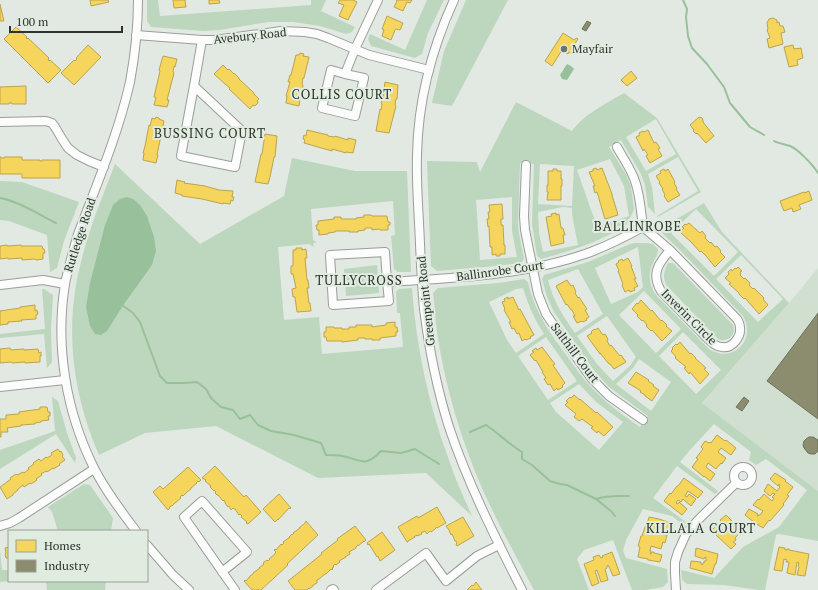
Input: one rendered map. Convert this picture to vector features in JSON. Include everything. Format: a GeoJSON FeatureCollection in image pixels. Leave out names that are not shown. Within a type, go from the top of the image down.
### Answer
{"type":"FeatureCollection","features":[{"type":"Feature","properties":{"kind":"street","name":"Rutledge Road"},"geometry":{"type":"LineString","coordinates":[[135,530],[113,500],[94,469],[77,426],[66,380],[62,349],[62,325],[65,284],[78,237],[104,167],[126,97],[132,68],[138,0]]}},
{"type":"Feature","properties":{"kind":"street"},"geometry":{"type":"LineString","coordinates":[[345,74],[378,0]]}},
{"type":"Feature","properties":{"kind":"street","name":"Greenpoint Road"},"geometry":{"type":"LineString","coordinates":[[454,0],[429,70],[421,109],[417,154],[417,186],[422,280],[427,331],[438,383],[449,425],[460,458],[471,486],[522,590]]}},
{"type":"Feature","properties":{"kind":"street","name":"Avebury Road"},"geometry":{"type":"LineString","coordinates":[[136,35],[219,40],[281,31],[292,31],[317,34],[383,59],[429,70]]}},
{"type":"Feature","properties":{"kind":"street"},"geometry":{"type":"LineString","coordinates":[[194,86],[242,131],[235,167],[180,156],[202,40]]}},
{"type":"Feature","properties":{"kind":"street"},"geometry":{"type":"LineString","coordinates":[[331,70],[345,74],[364,78],[355,116],[322,108],[331,70]]}},
{"type":"Feature","properties":{"kind":"street"},"geometry":{"type":"LineString","coordinates":[[0,122],[46,121],[52,123],[68,148],[77,155],[104,167]]}},
{"type":"Feature","properties":{"kind":"street"},"geometry":{"type":"LineString","coordinates":[[617,147],[635,180],[643,228]]}},
{"type":"Feature","properties":{"kind":"street","name":"Salthill Court"},"geometry":{"type":"LineString","coordinates":[[526,165],[524,223],[527,246],[538,294],[546,314],[592,378],[609,396],[643,420]]}},
{"type":"Feature","properties":{"kind":"street","name":"Ballinrobe Court"},"geometry":{"type":"LineString","coordinates":[[387,282],[488,275],[552,264],[589,253],[643,228]]}},
{"type":"Feature","properties":{"kind":"street","name":"Inverin Circle"},"geometry":{"type":"LineString","coordinates":[[643,228],[670,250],[737,319],[741,329],[737,340],[732,344],[726,347],[720,347],[708,339],[661,291],[657,284],[657,269],[660,261],[670,250]]}},
{"type":"Feature","properties":{"kind":"street"},"geometry":{"type":"LineString","coordinates":[[385,252],[387,282],[389,301],[333,305],[330,255],[385,252]]}},
{"type":"Feature","properties":{"kind":"street"},"geometry":{"type":"LineString","coordinates":[[0,285],[43,280],[65,284]]}},
{"type":"Feature","properties":{"kind":"street"},"geometry":{"type":"LineString","coordinates":[[0,387],[66,380]]}},
{"type":"Feature","properties":{"kind":"street"},"geometry":{"type":"LineString","coordinates":[[0,526],[19,518],[94,469]]}},
{"type":"Feature","properties":{"kind":"street"},"geometry":{"type":"LineString","coordinates":[[676,590],[674,573],[675,562],[686,534],[698,520],[736,483]]}},
{"type":"Feature","properties":{"kind":"street"},"geometry":{"type":"LineString","coordinates":[[222,572],[247,552],[202,501],[184,517],[222,572],[235,590]]}},
{"type":"Feature","properties":{"kind":"street"},"geometry":{"type":"LineString","coordinates":[[376,590],[426,554],[446,581],[477,556],[499,545]]}},
{"type":"Feature","properties":{"kind":"street"},"geometry":{"type":"LineString","coordinates":[[148,546],[173,575],[189,590]]}},
{"type":"Feature","properties":{"kind":"shaded area"},"geometry":{"type":"Polygon","coordinates":[[[147,0],[158,0],[160,16],[311,5],[311,0],[326,0],[321,11],[355,27],[352,32],[346,34],[320,26],[293,22],[268,22],[220,30],[203,31],[151,27],[147,21],[147,0]]]}},
{"type":"Feature","properties":{"kind":"shaded area"},"geometry":{"type":"Polygon","coordinates":[[[427,0],[444,0],[428,33],[422,54],[415,58],[371,46],[368,39],[370,34],[405,50],[427,0]]]}},
{"type":"Feature","properties":{"kind":"shaded area"},"geometry":{"type":"Polygon","coordinates":[[[466,0],[508,0],[452,106],[432,103],[444,51],[466,0]]]}},
{"type":"Feature","properties":{"kind":"shaded area"},"geometry":{"type":"Polygon","coordinates":[[[567,64],[574,69],[567,80],[562,79],[560,75],[567,64]]]}},
{"type":"Feature","properties":{"kind":"shaded area"},"geometry":{"type":"Polygon","coordinates":[[[624,93],[657,118],[701,192],[658,217],[657,216],[698,191],[678,157],[648,174],[652,187],[655,214],[648,207],[645,185],[641,174],[621,140],[609,147],[627,176],[631,187],[634,209],[626,225],[594,242],[541,259],[537,256],[532,224],[534,164],[520,163],[518,224],[524,259],[521,263],[437,271],[431,266],[427,161],[477,162],[480,172],[516,102],[572,131],[582,120],[603,105],[624,93]],[[656,119],[626,137],[646,171],[676,154],[656,119]],[[610,159],[577,170],[597,227],[629,216],[624,186],[610,159]],[[540,164],[538,204],[572,206],[574,166],[540,164]],[[512,197],[476,200],[480,260],[517,257],[512,231],[512,197]],[[563,207],[538,212],[539,233],[543,252],[578,245],[572,208],[563,207]]]}},
{"type":"Feature","properties":{"kind":"shaded area"},"geometry":{"type":"Polygon","coordinates":[[[292,158],[355,171],[407,171],[411,272],[398,272],[394,269],[391,236],[395,235],[393,201],[311,209],[313,240],[317,243],[313,243],[314,247],[309,244],[278,247],[284,320],[319,317],[322,354],[403,347],[400,313],[397,313],[396,292],[399,289],[412,288],[420,355],[430,399],[452,470],[472,516],[426,473],[318,478],[216,426],[145,433],[99,455],[82,408],[77,384],[72,335],[73,311],[76,286],[84,249],[96,212],[115,164],[200,244],[284,196],[292,158]]]}},
{"type":"Feature","properties":{"kind":"shaded area"},"geometry":{"type":"Polygon","coordinates":[[[0,181],[22,182],[79,202],[64,241],[57,268],[50,272],[47,235],[9,221],[0,220],[0,181]]]}},
{"type":"Feature","properties":{"kind":"shaded area"},"geometry":{"type":"Polygon","coordinates":[[[127,197],[133,199],[140,205],[147,216],[154,237],[156,251],[152,265],[107,331],[101,335],[95,334],[90,326],[86,307],[90,283],[105,225],[113,205],[120,199],[127,197]]]}},
{"type":"Feature","properties":{"kind":"shaded area"},"geometry":{"type":"Polygon","coordinates":[[[704,203],[722,232],[789,303],[702,403],[818,491],[818,541],[779,534],[776,535],[765,590],[724,585],[687,584],[682,580],[681,570],[714,578],[743,547],[779,527],[807,490],[766,459],[756,465],[749,460],[751,452],[714,424],[680,462],[718,491],[715,494],[677,466],[653,498],[686,522],[683,525],[672,516],[643,509],[626,540],[623,551],[626,558],[667,569],[668,582],[663,587],[646,590],[632,590],[613,540],[584,550],[577,559],[589,590],[534,590],[490,506],[463,438],[442,363],[436,327],[433,293],[438,288],[498,283],[524,279],[528,282],[534,302],[542,319],[580,374],[604,399],[640,427],[648,416],[608,386],[593,369],[554,312],[547,297],[542,279],[544,275],[588,262],[630,244],[653,244],[658,251],[652,265],[650,282],[656,295],[709,349],[718,353],[726,354],[734,351],[740,347],[747,333],[747,325],[743,316],[663,234],[661,228],[704,203]],[[696,209],[671,233],[714,276],[738,252],[696,209]],[[638,247],[595,268],[611,304],[638,292],[643,287],[638,247]],[[741,255],[716,279],[758,322],[783,299],[741,255]],[[578,269],[548,280],[559,308],[575,333],[603,314],[578,269]],[[523,288],[516,289],[489,302],[507,340],[516,353],[544,334],[537,323],[523,288]],[[644,291],[619,315],[656,353],[681,329],[644,291]],[[607,316],[577,336],[597,364],[613,381],[630,366],[636,357],[607,316]],[[683,332],[659,356],[696,394],[721,370],[683,332]],[[546,337],[518,356],[548,400],[577,381],[546,337]],[[639,359],[633,368],[616,384],[651,411],[671,382],[639,359]],[[579,384],[550,403],[556,412],[599,450],[623,422],[596,402],[579,384]]]}},
{"type":"Feature","properties":{"kind":"shaded area"},"geometry":{"type":"Polygon","coordinates":[[[668,263],[673,263],[733,325],[734,332],[728,339],[718,339],[667,286],[664,280],[664,274],[668,263]]]}},
{"type":"Feature","properties":{"kind":"shaded area"},"geometry":{"type":"Polygon","coordinates":[[[377,265],[379,293],[346,296],[344,269],[377,265]]]}},
{"type":"Feature","properties":{"kind":"shaded area"},"geometry":{"type":"Polygon","coordinates":[[[818,268],[818,491],[702,403],[818,268]]]}},
{"type":"Feature","properties":{"kind":"shaded area"},"geometry":{"type":"Polygon","coordinates":[[[42,289],[53,295],[51,329],[52,362],[47,368],[44,334],[0,338],[0,334],[45,329],[42,289]]]}},
{"type":"Feature","properties":{"kind":"shaded area"},"geometry":{"type":"Polygon","coordinates":[[[52,397],[58,401],[76,458],[75,463],[56,434],[0,469],[0,450],[55,431],[52,397]]]}},
{"type":"Feature","properties":{"kind":"shaded area"},"geometry":{"type":"Polygon","coordinates":[[[84,484],[90,485],[113,518],[111,530],[58,530],[52,512],[48,507],[84,484]]]}},
{"type":"Feature","properties":{"kind":"shaded area"},"geometry":{"type":"Polygon","coordinates":[[[0,551],[2,570],[8,570],[8,581],[0,582],[0,551]]]}},
{"type":"Feature","properties":{"kind":"shaded area"},"geometry":{"type":"Polygon","coordinates":[[[46,582],[106,582],[105,590],[47,590],[46,582]]]}},
{"type":"Feature","properties":{"kind":"building: Homes"},"geometry":{"type":"Polygon","coordinates":[[[90,0],[108,0],[109,2],[91,6],[90,0]]]}},
{"type":"Feature","properties":{"kind":"building: Homes"},"geometry":{"type":"Polygon","coordinates":[[[173,0],[185,0],[186,7],[174,8],[173,0]]]}},
{"type":"Feature","properties":{"kind":"building: Homes"},"geometry":{"type":"Polygon","coordinates":[[[209,0],[219,0],[220,3],[209,4],[209,0]]]}},
{"type":"Feature","properties":{"kind":"building: Homes"},"geometry":{"type":"Polygon","coordinates":[[[340,0],[353,0],[357,2],[348,20],[339,16],[344,5],[338,3],[340,0]]]}},
{"type":"Feature","properties":{"kind":"building: Homes"},"geometry":{"type":"Polygon","coordinates":[[[396,0],[412,0],[410,3],[407,2],[403,11],[394,7],[397,1],[396,0]]]}},
{"type":"Feature","properties":{"kind":"building: Homes"},"geometry":{"type":"Polygon","coordinates":[[[0,4],[4,21],[0,21],[0,4]]]}},
{"type":"Feature","properties":{"kind":"building: Homes"},"geometry":{"type":"Polygon","coordinates":[[[387,16],[403,23],[400,30],[395,30],[391,40],[382,36],[384,30],[382,29],[387,16]]]}},
{"type":"Feature","properties":{"kind":"building: Homes"},"geometry":{"type":"Polygon","coordinates":[[[773,18],[777,20],[777,23],[779,22],[780,26],[783,26],[785,32],[781,33],[783,44],[769,48],[767,39],[770,38],[767,30],[767,23],[769,19],[773,18]]]}},
{"type":"Feature","properties":{"kind":"building: Homes"},"geometry":{"type":"Polygon","coordinates":[[[16,27],[27,37],[27,39],[28,38],[49,58],[49,61],[50,60],[61,70],[48,83],[4,39],[16,27]]]}},
{"type":"Feature","properties":{"kind":"building: Homes","name":"Mayfair"},"geometry":{"type":"Polygon","coordinates":[[[563,33],[574,40],[576,38],[578,39],[574,45],[576,47],[572,54],[569,52],[568,54],[562,50],[552,66],[545,61],[563,33]]]}},
{"type":"Feature","properties":{"kind":"building: Homes"},"geometry":{"type":"Polygon","coordinates":[[[88,45],[101,57],[74,85],[61,73],[74,60],[75,61],[77,59],[76,58],[88,45]]]}},
{"type":"Feature","properties":{"kind":"building: Homes"},"geometry":{"type":"Polygon","coordinates":[[[793,45],[794,49],[801,48],[803,58],[797,60],[798,65],[789,67],[784,47],[793,45]]]}},
{"type":"Feature","properties":{"kind":"building: Homes"},"geometry":{"type":"Polygon","coordinates":[[[300,53],[304,54],[303,56],[309,57],[303,78],[299,106],[286,103],[286,96],[290,82],[288,82],[296,55],[299,55],[300,53]]]}},
{"type":"Feature","properties":{"kind":"building: Homes"},"geometry":{"type":"Polygon","coordinates":[[[163,56],[177,59],[175,67],[174,66],[167,107],[154,105],[156,98],[154,97],[163,56]]]}},
{"type":"Feature","properties":{"kind":"building: Homes"},"geometry":{"type":"Polygon","coordinates":[[[223,65],[234,73],[259,99],[255,106],[253,105],[250,109],[214,74],[223,65]]]}},
{"type":"Feature","properties":{"kind":"building: Homes"},"geometry":{"type":"Polygon","coordinates":[[[631,71],[637,78],[627,86],[621,80],[631,71]]]}},
{"type":"Feature","properties":{"kind":"building: Homes"},"geometry":{"type":"Polygon","coordinates":[[[385,82],[398,85],[396,106],[389,133],[376,131],[385,90],[385,82]]]}},
{"type":"Feature","properties":{"kind":"building: Homes"},"geometry":{"type":"Polygon","coordinates":[[[26,86],[26,104],[0,104],[0,87],[26,86]]]}},
{"type":"Feature","properties":{"kind":"building: Homes"},"geometry":{"type":"Polygon","coordinates":[[[156,117],[164,121],[156,163],[143,160],[143,153],[149,125],[150,126],[152,118],[155,119],[156,117]]]}},
{"type":"Feature","properties":{"kind":"building: Homes"},"geometry":{"type":"Polygon","coordinates":[[[699,117],[702,118],[703,122],[714,136],[706,143],[697,133],[696,134],[693,131],[694,130],[690,125],[699,117]]]}},
{"type":"Feature","properties":{"kind":"building: Homes"},"geometry":{"type":"Polygon","coordinates":[[[307,130],[328,136],[356,140],[353,153],[346,153],[332,149],[332,151],[304,143],[305,140],[303,139],[304,135],[306,136],[307,130]]]}},
{"type":"Feature","properties":{"kind":"building: Homes"},"geometry":{"type":"Polygon","coordinates":[[[648,130],[654,143],[656,142],[660,148],[658,149],[662,156],[650,163],[646,156],[648,155],[644,149],[643,151],[636,137],[640,135],[639,133],[648,130]]]}},
{"type":"Feature","properties":{"kind":"building: Homes"},"geometry":{"type":"Polygon","coordinates":[[[265,134],[277,136],[275,157],[268,184],[255,182],[265,134]]]}},
{"type":"Feature","properties":{"kind":"building: Homes"},"geometry":{"type":"Polygon","coordinates":[[[0,157],[22,157],[22,160],[40,161],[60,160],[60,178],[22,178],[22,174],[0,174],[0,157]]]}},
{"type":"Feature","properties":{"kind":"building: Homes"},"geometry":{"type":"Polygon","coordinates":[[[596,168],[597,170],[602,168],[618,215],[605,219],[589,172],[596,168]]]}},
{"type":"Feature","properties":{"kind":"building: Homes"},"geometry":{"type":"Polygon","coordinates":[[[553,169],[561,171],[561,200],[547,200],[548,171],[553,171],[553,169]]]}},
{"type":"Feature","properties":{"kind":"building: Homes"},"geometry":{"type":"Polygon","coordinates":[[[664,169],[665,171],[668,169],[680,195],[668,202],[656,176],[664,169]]]}},
{"type":"Feature","properties":{"kind":"building: Homes"},"geometry":{"type":"Polygon","coordinates":[[[177,180],[185,182],[184,183],[219,190],[233,191],[233,201],[231,200],[230,204],[223,204],[182,196],[175,193],[177,180]]]}},
{"type":"Feature","properties":{"kind":"building: Homes"},"geometry":{"type":"Polygon","coordinates":[[[809,191],[812,200],[799,205],[801,209],[793,212],[792,208],[784,211],[780,201],[809,191]]]}},
{"type":"Feature","properties":{"kind":"building: Homes"},"geometry":{"type":"Polygon","coordinates":[[[502,204],[503,219],[501,219],[501,225],[503,225],[505,254],[496,256],[496,254],[492,255],[492,247],[490,247],[489,226],[488,227],[487,219],[489,219],[488,212],[490,212],[489,205],[502,204]]]}},
{"type":"Feature","properties":{"kind":"building: Homes"},"geometry":{"type":"Polygon","coordinates":[[[556,213],[556,215],[559,214],[561,228],[563,228],[565,235],[563,235],[564,243],[551,246],[546,217],[552,216],[551,214],[556,213]]]}},
{"type":"Feature","properties":{"kind":"building: Homes"},"geometry":{"type":"Polygon","coordinates":[[[364,215],[387,216],[388,222],[390,222],[390,225],[388,225],[388,230],[372,230],[372,228],[365,228],[365,230],[358,232],[335,231],[328,234],[319,235],[319,230],[317,230],[316,225],[318,225],[318,221],[334,219],[334,217],[341,217],[341,219],[356,219],[364,217],[364,215]]]}},
{"type":"Feature","properties":{"kind":"building: Homes"},"geometry":{"type":"Polygon","coordinates":[[[689,223],[700,233],[702,231],[706,236],[705,238],[715,247],[717,246],[725,257],[715,267],[701,251],[700,252],[680,232],[684,228],[682,227],[685,224],[686,225],[689,223]]]}},
{"type":"Feature","properties":{"kind":"building: Homes"},"geometry":{"type":"Polygon","coordinates":[[[0,246],[42,246],[45,253],[43,253],[43,259],[36,260],[22,260],[22,258],[0,259],[0,246]]]}},
{"type":"Feature","properties":{"kind":"building: Homes"},"geometry":{"type":"Polygon","coordinates":[[[296,248],[302,248],[302,250],[306,249],[307,258],[305,258],[309,288],[307,288],[311,311],[297,312],[295,297],[293,297],[292,289],[296,288],[293,274],[291,274],[291,266],[293,266],[293,250],[296,250],[296,248]]]}},
{"type":"Feature","properties":{"kind":"building: Homes"},"geometry":{"type":"Polygon","coordinates":[[[628,258],[636,279],[634,279],[638,286],[634,288],[635,290],[625,292],[616,264],[622,259],[623,261],[628,258]]]}},
{"type":"Feature","properties":{"kind":"building: Homes"},"geometry":{"type":"Polygon","coordinates":[[[738,267],[742,271],[740,272],[740,275],[744,279],[745,278],[750,283],[749,285],[764,298],[763,299],[768,305],[759,314],[745,298],[744,299],[729,284],[731,283],[725,278],[731,269],[732,271],[738,267]]]}},
{"type":"Feature","properties":{"kind":"building: Homes"},"geometry":{"type":"Polygon","coordinates":[[[567,280],[571,286],[573,285],[576,292],[575,293],[587,309],[585,310],[589,317],[583,322],[577,323],[573,316],[575,316],[572,310],[567,304],[566,305],[556,286],[567,280]]]}},
{"type":"Feature","properties":{"kind":"building: Homes"},"geometry":{"type":"Polygon","coordinates":[[[508,297],[508,299],[513,297],[519,310],[520,309],[534,335],[530,337],[531,338],[522,341],[519,333],[517,334],[514,328],[512,329],[509,322],[511,322],[504,310],[505,309],[502,302],[508,297]]]}},
{"type":"Feature","properties":{"kind":"building: Homes"},"geometry":{"type":"Polygon","coordinates":[[[641,300],[672,331],[662,341],[646,326],[647,325],[643,320],[642,321],[637,316],[638,315],[632,309],[641,300]]]}},
{"type":"Feature","properties":{"kind":"building: Homes"},"geometry":{"type":"Polygon","coordinates":[[[35,305],[35,311],[37,310],[38,314],[36,315],[36,319],[8,322],[8,324],[0,325],[0,311],[35,305]]]}},
{"type":"Feature","properties":{"kind":"building: Homes"},"geometry":{"type":"Polygon","coordinates":[[[395,322],[395,327],[397,327],[398,332],[396,332],[396,336],[380,338],[380,340],[358,338],[358,340],[342,342],[327,341],[326,337],[324,337],[326,327],[349,329],[349,327],[356,327],[356,325],[372,325],[372,327],[395,322]]]}},
{"type":"Feature","properties":{"kind":"building: Homes"},"geometry":{"type":"Polygon","coordinates":[[[598,328],[603,335],[605,334],[610,346],[611,345],[620,356],[621,355],[626,362],[614,369],[600,354],[587,336],[592,333],[591,332],[594,329],[595,330],[598,328]]]}},
{"type":"Feature","properties":{"kind":"building: Homes"},"geometry":{"type":"Polygon","coordinates":[[[680,342],[690,354],[691,353],[706,368],[704,369],[709,374],[700,384],[690,372],[689,374],[684,368],[686,367],[675,358],[676,357],[671,351],[676,344],[677,345],[680,342]]]}},
{"type":"Feature","properties":{"kind":"building: Homes"},"geometry":{"type":"Polygon","coordinates":[[[542,347],[555,364],[553,365],[565,383],[562,386],[563,387],[558,390],[557,388],[554,391],[550,384],[548,385],[544,379],[546,378],[536,360],[535,361],[530,355],[536,348],[537,350],[542,347]]]}},
{"type":"Feature","properties":{"kind":"building: Homes"},"geometry":{"type":"Polygon","coordinates":[[[10,348],[11,350],[38,349],[39,353],[41,352],[40,362],[0,363],[0,349],[10,348]]]}},
{"type":"Feature","properties":{"kind":"building: Homes"},"geometry":{"type":"Polygon","coordinates":[[[636,372],[649,380],[648,381],[654,385],[653,386],[659,390],[652,401],[640,392],[641,391],[628,383],[636,372]]]}},
{"type":"Feature","properties":{"kind":"building: Homes"},"geometry":{"type":"Polygon","coordinates":[[[574,395],[596,413],[597,412],[613,427],[604,436],[598,431],[597,433],[591,428],[593,427],[582,419],[579,421],[574,417],[576,414],[565,405],[568,402],[566,401],[574,395]]]}},
{"type":"Feature","properties":{"kind":"building: Homes"},"geometry":{"type":"Polygon","coordinates":[[[40,407],[47,407],[48,412],[50,412],[50,416],[48,416],[49,420],[41,421],[35,424],[7,428],[8,432],[1,432],[0,437],[0,419],[6,419],[6,415],[19,414],[19,412],[40,409],[40,407]]]}},
{"type":"Feature","properties":{"kind":"building: Homes"},"geometry":{"type":"Polygon","coordinates":[[[717,435],[736,448],[731,455],[721,448],[718,452],[726,458],[716,469],[708,463],[706,467],[715,474],[710,481],[692,467],[698,459],[696,458],[703,449],[701,447],[705,441],[711,443],[717,435]]]}},
{"type":"Feature","properties":{"kind":"building: Homes"},"geometry":{"type":"Polygon","coordinates":[[[58,449],[60,452],[61,451],[65,460],[59,464],[60,465],[41,474],[42,475],[36,479],[37,480],[31,484],[30,483],[24,487],[23,485],[7,499],[0,487],[16,474],[24,473],[34,464],[33,463],[39,459],[41,461],[46,457],[47,458],[52,455],[51,453],[58,449]]]}},
{"type":"Feature","properties":{"kind":"building: Homes"},"geometry":{"type":"Polygon","coordinates":[[[215,466],[244,497],[246,495],[261,512],[248,524],[235,509],[233,508],[231,510],[229,506],[228,507],[224,500],[223,501],[215,493],[216,492],[210,487],[211,486],[205,481],[206,480],[202,478],[215,466]]]}},
{"type":"Feature","properties":{"kind":"building: Homes"},"geometry":{"type":"Polygon","coordinates":[[[188,467],[201,480],[199,482],[198,481],[183,496],[182,495],[180,497],[181,498],[168,510],[153,492],[160,486],[163,489],[188,467]]]}},
{"type":"Feature","properties":{"kind":"building: Homes"},"geometry":{"type":"Polygon","coordinates":[[[775,473],[786,480],[785,481],[793,487],[787,495],[789,496],[783,504],[784,505],[763,528],[745,515],[749,509],[758,514],[757,516],[760,515],[763,511],[753,505],[764,494],[772,501],[774,498],[772,497],[775,494],[773,493],[770,496],[764,491],[768,484],[777,491],[780,487],[779,484],[778,486],[770,479],[775,473]]]}},
{"type":"Feature","properties":{"kind":"building: Homes"},"geometry":{"type":"Polygon","coordinates":[[[684,478],[703,492],[698,498],[688,491],[685,496],[687,497],[689,494],[696,499],[691,506],[683,499],[681,502],[678,500],[676,503],[678,504],[679,502],[687,509],[682,515],[664,501],[684,478]]]}},
{"type":"Feature","properties":{"kind":"building: Homes"},"geometry":{"type":"Polygon","coordinates":[[[279,494],[291,508],[289,508],[275,522],[263,509],[279,494]]]}},
{"type":"Feature","properties":{"kind":"building: Homes"},"geometry":{"type":"Polygon","coordinates":[[[437,507],[446,523],[427,534],[425,531],[407,542],[398,527],[437,507]]]}},
{"type":"Feature","properties":{"kind":"building: Homes"},"geometry":{"type":"Polygon","coordinates":[[[726,515],[742,531],[735,538],[736,540],[733,542],[736,544],[731,549],[712,530],[717,525],[725,532],[725,534],[728,532],[729,527],[727,528],[720,520],[726,515]]]}},
{"type":"Feature","properties":{"kind":"building: Homes"},"geometry":{"type":"Polygon","coordinates":[[[463,517],[474,536],[457,546],[456,541],[446,526],[463,517]]]}},
{"type":"Feature","properties":{"kind":"building: Homes"},"geometry":{"type":"Polygon","coordinates":[[[649,517],[671,523],[669,530],[659,528],[660,526],[657,528],[656,533],[667,535],[665,543],[663,542],[661,549],[651,546],[650,554],[654,552],[662,555],[660,562],[638,557],[640,547],[638,546],[649,517]]]}},
{"type":"Feature","properties":{"kind":"building: Homes"},"geometry":{"type":"Polygon","coordinates":[[[306,521],[318,535],[261,590],[252,590],[244,581],[246,581],[260,568],[264,564],[263,563],[267,560],[268,561],[275,554],[276,552],[274,550],[276,550],[281,544],[282,545],[284,543],[283,542],[306,521]]]}},
{"type":"Feature","properties":{"kind":"building: Homes"},"geometry":{"type":"Polygon","coordinates":[[[355,526],[366,540],[349,552],[350,554],[339,561],[340,562],[336,565],[335,564],[332,570],[331,569],[317,580],[317,583],[309,589],[295,590],[288,581],[322,554],[321,553],[338,540],[337,539],[355,526]]]}},
{"type":"Feature","properties":{"kind":"building: Homes"},"geometry":{"type":"Polygon","coordinates":[[[382,532],[395,550],[380,561],[378,556],[377,557],[367,543],[382,532]]]}},
{"type":"Feature","properties":{"kind":"building: Homes"},"geometry":{"type":"Polygon","coordinates":[[[8,547],[8,558],[6,558],[5,548],[8,547]]]}},
{"type":"Feature","properties":{"kind":"building: Homes"},"geometry":{"type":"Polygon","coordinates":[[[779,547],[785,548],[785,550],[789,549],[809,554],[805,576],[797,575],[799,563],[797,562],[795,575],[787,573],[789,562],[786,562],[787,560],[784,559],[782,571],[774,570],[779,547]]]}},
{"type":"Feature","properties":{"kind":"building: Homes"},"geometry":{"type":"Polygon","coordinates":[[[696,548],[718,554],[712,574],[690,568],[691,561],[701,562],[702,565],[704,561],[706,561],[706,557],[704,559],[695,556],[696,548]]]}},
{"type":"Feature","properties":{"kind":"building: Homes"},"geometry":{"type":"Polygon","coordinates":[[[612,552],[620,574],[613,576],[608,565],[605,569],[608,580],[601,582],[597,570],[595,571],[599,583],[592,586],[584,564],[594,560],[593,557],[599,555],[601,558],[603,557],[602,556],[612,552]]]}},
{"type":"Feature","properties":{"kind":"building: Homes"},"geometry":{"type":"Polygon","coordinates":[[[476,582],[482,590],[467,590],[472,585],[473,586],[476,582]]]}},
{"type":"Feature","properties":{"kind":"building: Industry"},"geometry":{"type":"Polygon","coordinates":[[[587,21],[591,23],[586,31],[582,29],[587,21]]]}},
{"type":"Feature","properties":{"kind":"building: Industry"},"geometry":{"type":"Polygon","coordinates":[[[818,313],[818,419],[767,381],[818,313]]]}},
{"type":"Feature","properties":{"kind":"building: Industry"},"geometry":{"type":"Polygon","coordinates":[[[744,397],[749,401],[742,411],[736,407],[744,397]]]}},
{"type":"Feature","properties":{"kind":"building: Industry"},"geometry":{"type":"Polygon","coordinates":[[[809,437],[813,437],[818,440],[818,451],[815,454],[808,453],[804,448],[804,441],[809,437]]]}},
{"type":"Feature","properties":{"kind":"waterway"},"geometry":{"type":"LineString","coordinates":[[683,0],[687,9],[686,17],[688,36],[692,48],[707,64],[724,87],[730,103],[750,127],[764,135]]}},
{"type":"Feature","properties":{"kind":"waterway"},"geometry":{"type":"LineString","coordinates":[[774,141],[797,150],[818,173]]}},
{"type":"Feature","properties":{"kind":"waterway"},"geometry":{"type":"LineString","coordinates":[[0,198],[21,205],[56,223]]}},
{"type":"Feature","properties":{"kind":"waterway"},"geometry":{"type":"LineString","coordinates":[[122,305],[133,313],[140,322],[160,376],[167,383],[197,382],[206,389],[211,398],[221,407],[233,410],[240,419],[250,415],[258,425],[271,431],[294,435],[321,443],[326,455],[348,457],[366,461],[375,457],[381,451],[401,453],[415,449],[439,464]]}},
{"type":"Feature","properties":{"kind":"waterway"},"geometry":{"type":"LineString","coordinates":[[470,432],[486,425],[522,452],[522,459],[532,465],[550,481],[567,485],[596,499],[615,516]]}},
{"type":"Feature","properties":{"kind":"waterway"},"geometry":{"type":"LineString","coordinates":[[596,499],[608,496],[629,496]]}},
{"type":"Feature","properties":{"kind":"place","name":"Mayfair"},"geometry":{"type":"Point","coordinates":[564,49]}},
{"type":"Feature","properties":{"kind":"district","name":"COLLIS COURT"},"geometry":{"type":"Point","coordinates":[342,94]}},
{"type":"Feature","properties":{"kind":"district","name":"BUSSING COURT"},"geometry":{"type":"Point","coordinates":[210,133]}},
{"type":"Feature","properties":{"kind":"district","name":"BALLINROBE"},"geometry":{"type":"Point","coordinates":[638,226]}},
{"type":"Feature","properties":{"kind":"district","name":"TULLYCROSS"},"geometry":{"type":"Point","coordinates":[359,280]}},
{"type":"Feature","properties":{"kind":"district","name":"KILLALA COURT"},"geometry":{"type":"Point","coordinates":[701,528]}}]}
